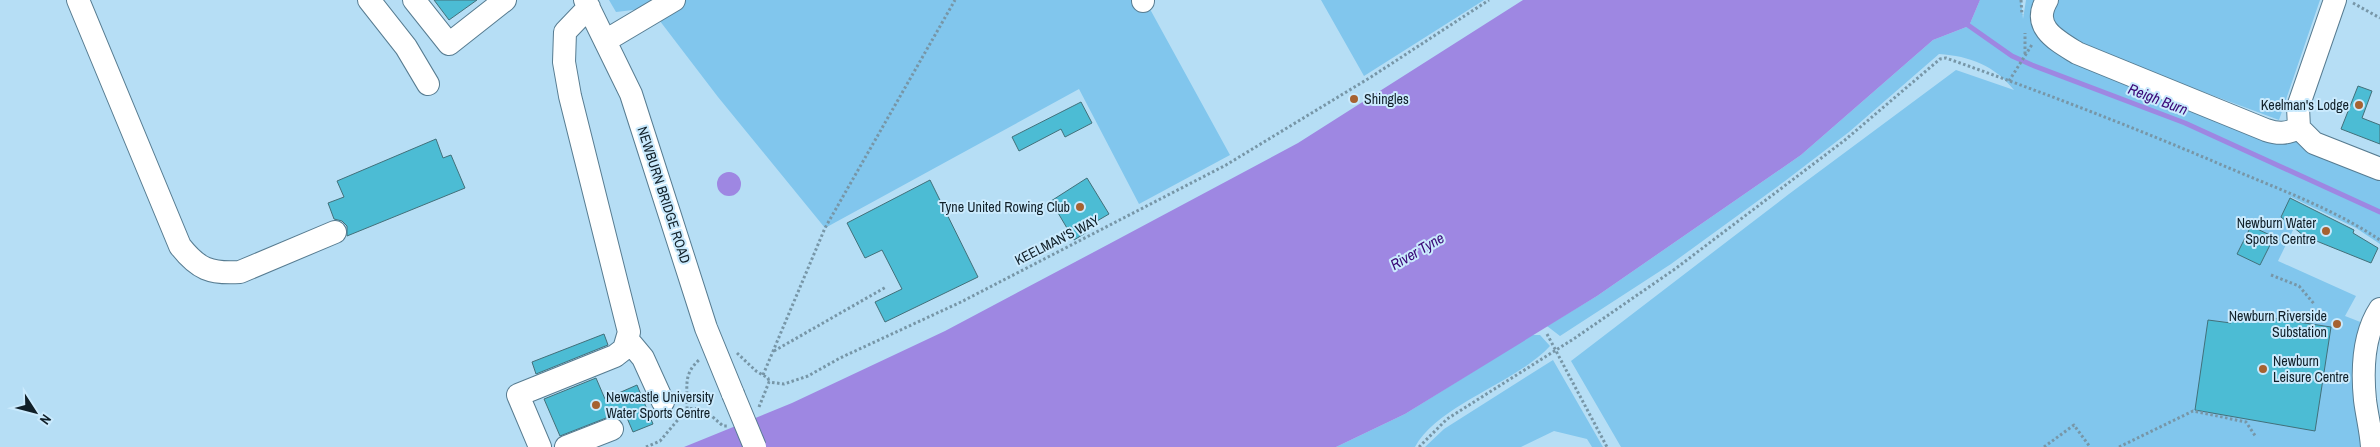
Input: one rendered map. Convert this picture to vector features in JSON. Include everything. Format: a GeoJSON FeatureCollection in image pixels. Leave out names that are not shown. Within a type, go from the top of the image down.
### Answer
{"type":"FeatureCollection","features":[{"type":"Feature","properties":{"kind":"street"},"geometry":{"type":"LineString","coordinates":[[78,0],[180,246],[193,262],[208,270],[225,273],[240,272],[335,232]]}},
{"type":"Feature","properties":{"kind":"street"},"geometry":{"type":"LineString","coordinates":[[369,0],[406,47],[428,84]]}},
{"type":"Feature","properties":{"kind":"street"},"geometry":{"type":"LineString","coordinates":[[414,0],[448,44],[504,0]]}},
{"type":"Feature","properties":{"kind":"street"},"geometry":{"type":"LineString","coordinates":[[605,41],[674,0]]}},
{"type":"Feature","properties":{"kind":"street"},"geometry":{"type":"LineString","coordinates":[[2048,0],[2041,16],[2044,25],[2056,40],[2077,53],[2277,134],[2288,133],[2298,128]]}},
{"type":"Feature","properties":{"kind":"street"},"geometry":{"type":"LineString","coordinates":[[2335,0],[2298,107],[2298,128],[2314,143],[2380,169]]}},
{"type":"Feature","properties":{"kind":"street"},"geometry":{"type":"LineString","coordinates":[[540,447],[518,395],[616,356],[624,349],[628,340],[628,322],[570,96],[564,62],[565,32],[587,4]]}},
{"type":"Feature","properties":{"kind":"street","name":"NEWBURN BRIDGE ROAD"},"geometry":{"type":"LineString","coordinates":[[587,4],[631,94],[713,347],[754,447]]}},
{"type":"Feature","properties":{"kind":"street"},"geometry":{"type":"LineString","coordinates":[[2372,447],[2365,401],[2365,364],[2368,332],[2380,309]]}},
{"type":"Feature","properties":{"kind":"street"},"geometry":{"type":"LineString","coordinates":[[628,340],[643,358],[663,402]]}},
{"type":"Feature","properties":{"kind":"street"},"geometry":{"type":"LineString","coordinates":[[566,447],[612,429]]}},
{"type":"Feature","properties":{"kind":"path"},"geometry":{"type":"LineString","coordinates":[[762,375],[825,228],[956,0]]}},
{"type":"Feature","properties":{"kind":"path","name":"KEELMAN'S WAY"},"geometry":{"type":"LineString","coordinates":[[769,382],[784,384],[808,376],[840,358],[961,302],[1130,216],[1226,165],[1371,77],[1489,0]]}},
{"type":"Feature","properties":{"kind":"path"},"geometry":{"type":"LineString","coordinates":[[2346,0],[2380,18]]}},
{"type":"Feature","properties":{"kind":"path"},"geometry":{"type":"LineString","coordinates":[[2010,81],[2025,55]]}},
{"type":"Feature","properties":{"kind":"path"},"geometry":{"type":"LineString","coordinates":[[1419,447],[1447,419],[1555,351],[1675,269],[1846,140],[1934,62],[1946,58],[2128,125],[2333,212],[2380,240]]}},
{"type":"Feature","properties":{"kind":"path"},"geometry":{"type":"LineString","coordinates":[[2271,275],[2299,286],[2315,305]]}},
{"type":"Feature","properties":{"kind":"path"},"geometry":{"type":"LineString","coordinates":[[772,352],[886,286]]}},
{"type":"Feature","properties":{"kind":"path"},"geometry":{"type":"LineString","coordinates":[[1547,334],[1607,447]]}},
{"type":"Feature","properties":{"kind":"path"},"geometry":{"type":"LineString","coordinates":[[646,447],[660,441],[687,408],[689,369],[713,347],[726,344],[768,378],[769,382],[757,412]]}},
{"type":"Feature","properties":{"kind":"path"},"geometry":{"type":"LineString","coordinates":[[687,408],[696,407],[704,409],[723,426],[736,424]]}},
{"type":"Feature","properties":{"kind":"path"},"geometry":{"type":"LineString","coordinates":[[2119,447],[2193,411],[2246,422],[2256,437]]}},
{"type":"Feature","properties":{"kind":"path"},"geometry":{"type":"LineString","coordinates":[[2044,447],[2074,425],[2090,447]]}},
{"type":"Feature","properties":{"kind":"shaded area"},"geometry":{"type":"Polygon","coordinates":[[[609,0],[1145,0],[1230,155],[1139,204],[1079,89],[825,228],[718,97],[650,8],[616,12],[609,0]]]}},
{"type":"Feature","properties":{"kind":"shaded area"},"geometry":{"type":"Polygon","coordinates":[[[1321,0],[1484,0],[1364,76],[1321,0]]]}},
{"type":"Feature","properties":{"kind":"shaded area"},"geometry":{"type":"Polygon","coordinates":[[[1980,0],[2021,0],[2023,19],[2026,0],[2043,0],[2045,35],[2299,140],[2380,179],[2380,244],[2356,228],[2291,197],[2281,217],[2294,228],[2278,261],[2356,296],[2345,316],[2363,323],[2364,447],[1621,447],[1571,361],[1789,194],[1956,70],[2014,90],[1999,75],[1981,64],[1961,57],[1939,54],[1849,132],[1671,264],[1560,336],[1547,326],[1597,296],[1801,155],[1933,40],[1969,26],[1980,0]]]}},
{"type":"Feature","properties":{"kind":"shaded area"},"geometry":{"type":"Polygon","coordinates":[[[2059,0],[2320,0],[2279,120],[2069,42],[2052,28],[2053,12],[2059,0]]]}},
{"type":"Feature","properties":{"kind":"shaded area"},"geometry":{"type":"Polygon","coordinates":[[[1532,335],[1540,335],[1550,346],[1518,371],[1441,418],[1426,432],[1415,447],[1336,447],[1405,414],[1532,335]]]}},
{"type":"Feature","properties":{"kind":"shaded area"},"geometry":{"type":"Polygon","coordinates":[[[1553,360],[1603,447],[1592,447],[1587,439],[1554,431],[1521,447],[1425,447],[1444,429],[1553,360]]]}},
{"type":"Feature","properties":{"kind":"water","name":"River Tyne"},"geometry":{"type":"Polygon","coordinates":[[[1523,0],[1980,0],[1969,26],[1933,40],[1801,155],[1597,296],[1405,414],[1336,447],[684,447],[792,403],[945,331],[1109,244],[1298,143],[1523,0]]]}},
{"type":"Feature","properties":{"kind":"water"},"geometry":{"type":"Polygon","coordinates":[[[729,172],[738,175],[741,184],[738,193],[729,196],[720,193],[717,184],[720,175],[729,172]]]}},
{"type":"Feature","properties":{"kind":"building"},"geometry":{"type":"Polygon","coordinates":[[[434,0],[477,0],[449,20],[434,0]]]}},
{"type":"Feature","properties":{"kind":"building","name":"Keelman's Lodge"},"geometry":{"type":"Polygon","coordinates":[[[2358,86],[2372,91],[2362,118],[2380,125],[2380,144],[2341,129],[2358,86]]]}},
{"type":"Feature","properties":{"kind":"building"},"geometry":{"type":"Polygon","coordinates":[[[1081,102],[1092,123],[1065,137],[1061,129],[1019,151],[1012,137],[1081,102]]]}},
{"type":"Feature","properties":{"kind":"building"},"geometry":{"type":"Polygon","coordinates":[[[436,139],[443,158],[451,155],[465,188],[347,236],[347,226],[342,221],[334,219],[328,203],[344,197],[337,181],[436,139]]]}},
{"type":"Feature","properties":{"kind":"building","name":"Tyne United Rowing Club"},"geometry":{"type":"Polygon","coordinates":[[[1087,178],[1109,214],[1085,228],[1087,232],[1074,240],[1051,201],[1087,178]]]}},
{"type":"Feature","properties":{"kind":"building"},"geometry":{"type":"Polygon","coordinates":[[[930,180],[978,277],[885,322],[875,302],[902,289],[882,250],[865,258],[847,223],[930,180]]]}},
{"type":"Feature","properties":{"kind":"building","name":"Newburn Water Sports Centre"},"geometry":{"type":"Polygon","coordinates":[[[2290,198],[2354,230],[2353,233],[2378,248],[2371,263],[2304,236],[2281,217],[2290,198]]]}},
{"type":"Feature","properties":{"kind":"building"},"geometry":{"type":"Polygon","coordinates":[[[2251,226],[2274,237],[2260,265],[2237,254],[2251,226]]]}},
{"type":"Feature","properties":{"kind":"building","name":"Newburn Leisure Centre"},"geometry":{"type":"Polygon","coordinates":[[[2232,312],[2331,327],[2315,431],[2195,410],[2208,320],[2231,323],[2232,312]]]}},
{"type":"Feature","properties":{"kind":"building"},"geometry":{"type":"Polygon","coordinates":[[[604,334],[608,345],[536,374],[532,362],[604,334]]]}},
{"type":"Feature","properties":{"kind":"building","name":"Newcastle University Water Sports Centre"},"geometry":{"type":"Polygon","coordinates":[[[596,378],[605,399],[637,385],[653,424],[633,432],[624,411],[560,436],[544,399],[596,378]]]}},
{"type":"Feature","properties":{"kind":"waterway","name":"Reigh Burn"},"geometry":{"type":"LineString","coordinates":[[1965,23],[2012,56],[2185,123],[2380,212]]}},
{"type":"Feature","properties":{"kind":"place","name":"Shingles"},"geometry":{"type":"Point","coordinates":[1354,99]}},
{"type":"Feature","properties":{"kind":"place","name":"Keelman's Lodge"},"geometry":{"type":"Point","coordinates":[2359,105]}},
{"type":"Feature","properties":{"kind":"place","name":"Tyne United Rowing Club"},"geometry":{"type":"Point","coordinates":[1080,207]}},
{"type":"Feature","properties":{"kind":"place","name":"Newburn Water Sports Centre"},"geometry":{"type":"Point","coordinates":[2326,231]}},
{"type":"Feature","properties":{"kind":"place","name":"Newburn Riverside Substation"},"geometry":{"type":"Point","coordinates":[2337,324]}},
{"type":"Feature","properties":{"kind":"place","name":"Newburn Leisure Centre"},"geometry":{"type":"Point","coordinates":[2263,369]}},
{"type":"Feature","properties":{"kind":"place","name":"Newcastle University Water Sports Centre"},"geometry":{"type":"Point","coordinates":[596,405]}}]}
